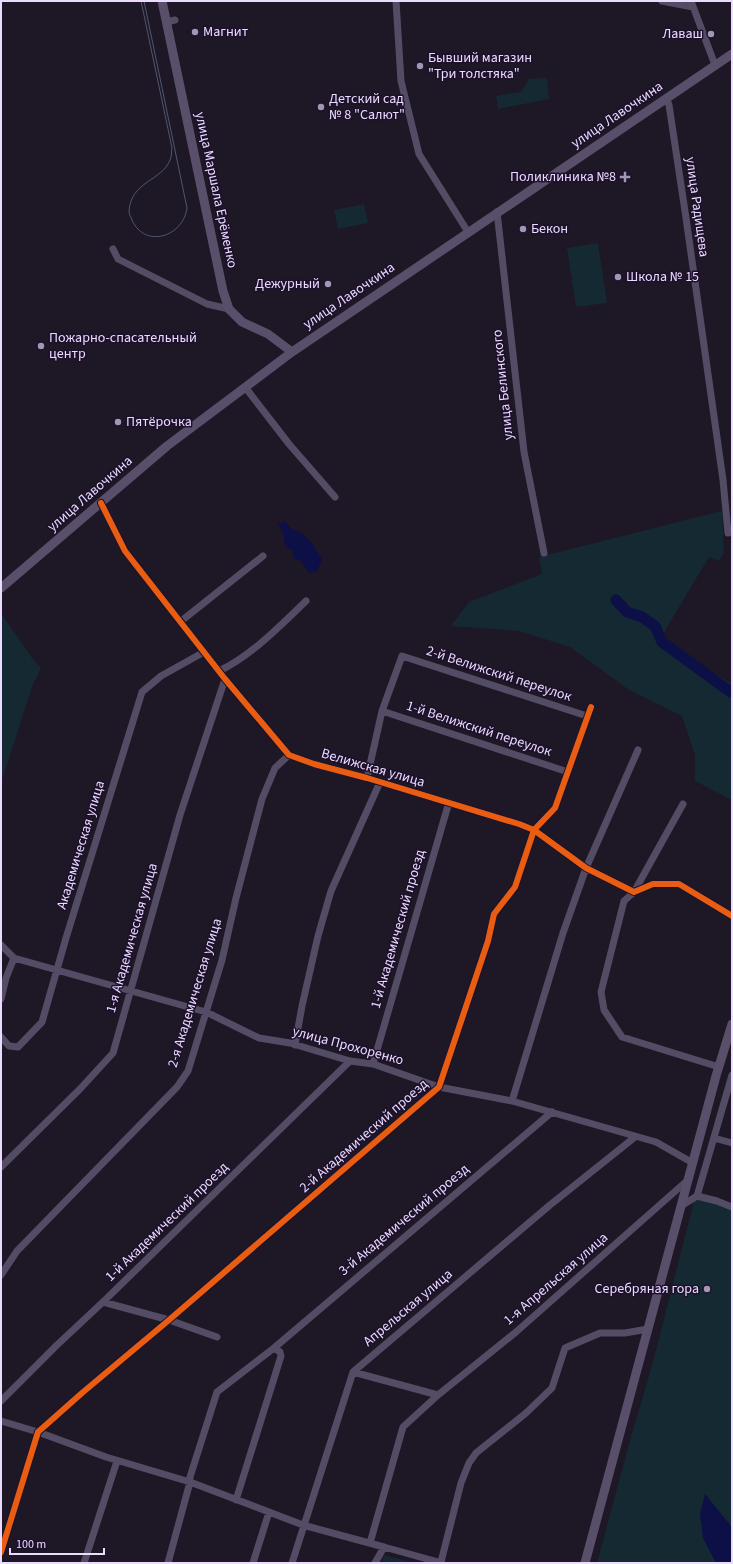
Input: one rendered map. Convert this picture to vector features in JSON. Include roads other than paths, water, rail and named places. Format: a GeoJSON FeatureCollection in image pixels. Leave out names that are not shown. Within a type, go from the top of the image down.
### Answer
{"type":"FeatureCollection","features":[{"type":"Feature","properties":{"kind":"main road","name":"улица Маршала Ерёменко"},"geometry":{"type":"LineString","coordinates":[[162,1],[170,21],[223,291],[229,309],[242,322],[268,334],[292,352]]}},
{"type":"Feature","properties":{"kind":"main road","name":"улица Лавочкина"},"geometry":{"type":"LineString","coordinates":[[1,588],[167,446],[292,352],[732,54]]}},
{"type":"Feature","properties":{"kind":"main road"},"geometry":{"type":"LineString","coordinates":[[585,1563],[681,1206],[732,1024]]}},
{"type":"Feature","properties":{"kind":"street"},"geometry":{"type":"LineString","coordinates":[[396,1],[401,81],[419,154],[468,232]]}},
{"type":"Feature","properties":{"kind":"street"},"geometry":{"type":"LineString","coordinates":[[662,1],[692,4],[715,65]]}},
{"type":"Feature","properties":{"kind":"street","name":"улица Радищева"},"geometry":{"type":"LineString","coordinates":[[666,98],[669,105],[686,218],[728,533]]}},
{"type":"Feature","properties":{"kind":"street","name":"улица Белинского"},"geometry":{"type":"LineString","coordinates":[[497,212],[524,452],[544,553]]}},
{"type":"Feature","properties":{"kind":"street"},"geometry":{"type":"LineString","coordinates":[[113,249],[118,259],[207,304],[229,309]]}},
{"type":"Feature","properties":{"kind":"street"},"geometry":{"type":"LineString","coordinates":[[246,387],[289,444],[335,497]]}},
{"type":"Feature","properties":{"kind":"street"},"geometry":{"type":"LineString","coordinates":[[101,503],[125,551],[225,679],[289,755]]}},
{"type":"Feature","properties":{"kind":"street"},"geometry":{"type":"LineString","coordinates":[[180,622],[263,556]]}},
{"type":"Feature","properties":{"kind":"street"},"geometry":{"type":"LineString","coordinates":[[219,671],[228,667],[267,638],[306,601]]}},
{"type":"Feature","properties":{"kind":"street","name":"Академическая улица"},"geometry":{"type":"LineString","coordinates":[[1,1037],[9,1046],[18,1047],[42,1022],[56,971],[142,692],[161,676],[204,652]]}},
{"type":"Feature","properties":{"kind":"street","name":"2-й Велижский переулок"},"geometry":{"type":"LineString","coordinates":[[382,711],[402,656],[587,716]]}},
{"type":"Feature","properties":{"kind":"street","name":"1-я Академическая улица"},"geometry":{"type":"LineString","coordinates":[[1,1167],[80,1089],[113,1053],[180,815],[225,679]]}},
{"type":"Feature","properties":{"kind":"street"},"geometry":{"type":"LineString","coordinates":[[534,830],[555,808],[591,707]]}},
{"type":"Feature","properties":{"kind":"street"},"geometry":{"type":"LineString","coordinates":[[367,778],[382,711]]}},
{"type":"Feature","properties":{"kind":"street","name":"1-й Велижский переулок"},"geometry":{"type":"LineString","coordinates":[[382,711],[568,772]]}},
{"type":"Feature","properties":{"kind":"street"},"geometry":{"type":"LineString","coordinates":[[512,1101],[563,933],[586,868],[638,750]]}},
{"type":"Feature","properties":{"kind":"street","name":"Велижская улица"},"geometry":{"type":"LineString","coordinates":[[289,755],[314,764],[367,778],[520,824],[534,830],[586,868],[634,892]]}},
{"type":"Feature","properties":{"kind":"street","name":"2-я Академическая улица"},"geometry":{"type":"LineString","coordinates":[[1,1276],[17,1251],[177,1087],[188,1071],[222,960],[236,898],[262,799],[275,768],[289,755]]}},
{"type":"Feature","properties":{"kind":"street"},"geometry":{"type":"LineString","coordinates":[[295,1045],[302,1006],[330,891],[380,782]]}},
{"type":"Feature","properties":{"kind":"street","name":"1-й Академический проезд"},"geometry":{"type":"LineString","coordinates":[[373,1064],[448,802]]}},
{"type":"Feature","properties":{"kind":"street"},"geometry":{"type":"LineString","coordinates":[[683,804],[634,892],[624,901],[601,992],[604,1010],[622,1037],[719,1067]]}},
{"type":"Feature","properties":{"kind":"street","name":"2-й Академический проезд"},"geometry":{"type":"LineString","coordinates":[[38,1432],[439,1087],[488,941],[494,914],[515,887],[534,830]]}},
{"type":"Feature","properties":{"kind":"street"},"geometry":{"type":"LineString","coordinates":[[634,892],[653,884],[679,884],[732,916]]}},
{"type":"Feature","properties":{"kind":"street","name":"улица Прохоренко"},"geometry":{"type":"LineString","coordinates":[[1,945],[14,958],[206,1012],[259,1038],[295,1045],[350,1061],[373,1064],[439,1087],[512,1101],[552,1112],[656,1142],[693,1163]]}},
{"type":"Feature","properties":{"kind":"street"},"geometry":{"type":"LineString","coordinates":[[1,999],[6,978],[14,958]]}},
{"type":"Feature","properties":{"kind":"street","name":"1-й Академический проезд"},"geometry":{"type":"LineString","coordinates":[[1,1401],[350,1061]]}},
{"type":"Feature","properties":{"kind":"street"},"geometry":{"type":"LineString","coordinates":[[681,1206],[697,1196],[732,1075]]}},
{"type":"Feature","properties":{"kind":"street","name":"3-й Академический проезд"},"geometry":{"type":"LineString","coordinates":[[168,1563],[190,1482],[190,1477],[217,1392],[274,1348],[552,1112]]}},
{"type":"Feature","properties":{"kind":"street","name":"Апрельская улица"},"geometry":{"type":"LineString","coordinates":[[353,1372],[550,1205],[635,1137]]}},
{"type":"Feature","properties":{"kind":"street"},"geometry":{"type":"LineString","coordinates":[[714,1138],[732,1143]]}},
{"type":"Feature","properties":{"kind":"street","name":"1-я Апрельская улица"},"geometry":{"type":"LineString","coordinates":[[370,1543],[403,1427],[438,1395],[516,1332],[689,1179]]}},
{"type":"Feature","properties":{"kind":"street"},"geometry":{"type":"LineString","coordinates":[[697,1196],[717,1201],[732,1207]]}},
{"type":"Feature","properties":{"kind":"street"},"geometry":{"type":"LineString","coordinates":[[103,1302],[169,1320],[217,1337]]}},
{"type":"Feature","properties":{"kind":"street"},"geometry":{"type":"LineString","coordinates":[[1,1420],[117,1460],[190,1482],[303,1525],[441,1562],[461,1483],[469,1463],[476,1453],[526,1413],[552,1388],[565,1348],[600,1333],[625,1333],[648,1329]]}},
{"type":"Feature","properties":{"kind":"street"},"geometry":{"type":"LineString","coordinates":[[236,1500],[281,1356],[280,1352],[274,1348]]}},
{"type":"Feature","properties":{"kind":"street"},"geometry":{"type":"LineString","coordinates":[[292,1563],[353,1372],[438,1395]]}},
{"type":"Feature","properties":{"kind":"street"},"geometry":{"type":"LineString","coordinates":[[1,1552],[38,1432]]}},
{"type":"Feature","properties":{"kind":"street"},"geometry":{"type":"LineString","coordinates":[[84,1563],[117,1460]]}},
{"type":"Feature","properties":{"kind":"street"},"geometry":{"type":"LineString","coordinates":[[253,1563],[269,1512]]}},
{"type":"Feature","properties":{"kind":"street"},"geometry":{"type":"LineString","coordinates":[[375,1563],[384,1547]]}},
{"type":"Feature","properties":{"kind":"waterway"},"geometry":{"type":"LineString","coordinates":[[616,600],[627,612],[642,617],[655,626],[662,642],[732,693]]}},
{"type":"Feature","properties":{"kind":"tram line"},"geometry":{"type":"LineString","coordinates":[[141,1],[172,148],[171,159],[166,167],[135,193],[131,201],[129,211],[132,220],[138,229],[154,237],[163,236],[179,226],[184,218],[187,208],[144,1]]}},
{"type":"Feature","properties":{"kind":"place","name":"Магнит"},"geometry":{"type":"Point","coordinates":[195,32]}},
{"type":"Feature","properties":{"kind":"place","name":"Лаваш"},"geometry":{"type":"Point","coordinates":[711,34]}},
{"type":"Feature","properties":{"kind":"place","name":"Бывший магазин \"Три толстяка\""},"geometry":{"type":"Point","coordinates":[420,66]}},
{"type":"Feature","properties":{"kind":"place","name":"Детский сад № 8 \"Салют\""},"geometry":{"type":"Point","coordinates":[321,107]}},
{"type":"Feature","properties":{"kind":"place","name":"Поликлиника №8"},"geometry":{"type":"Point","coordinates":[625,177]}},
{"type":"Feature","properties":{"kind":"place","name":"Бекон"},"geometry":{"type":"Point","coordinates":[523,229]}},
{"type":"Feature","properties":{"kind":"place","name":"Школа № 15"},"geometry":{"type":"Point","coordinates":[618,277]}},
{"type":"Feature","properties":{"kind":"place","name":"Дежурный"},"geometry":{"type":"Point","coordinates":[328,284]}},
{"type":"Feature","properties":{"kind":"place","name":"Пожарно-спасательный центр"},"geometry":{"type":"Point","coordinates":[41,346]}},
{"type":"Feature","properties":{"kind":"place","name":"Пятёрочка"},"geometry":{"type":"Point","coordinates":[118,422]}},
{"type":"Feature","properties":{"kind":"place","name":"Серебряная гора"},"geometry":{"type":"Point","coordinates":[707,1289]}}]}
